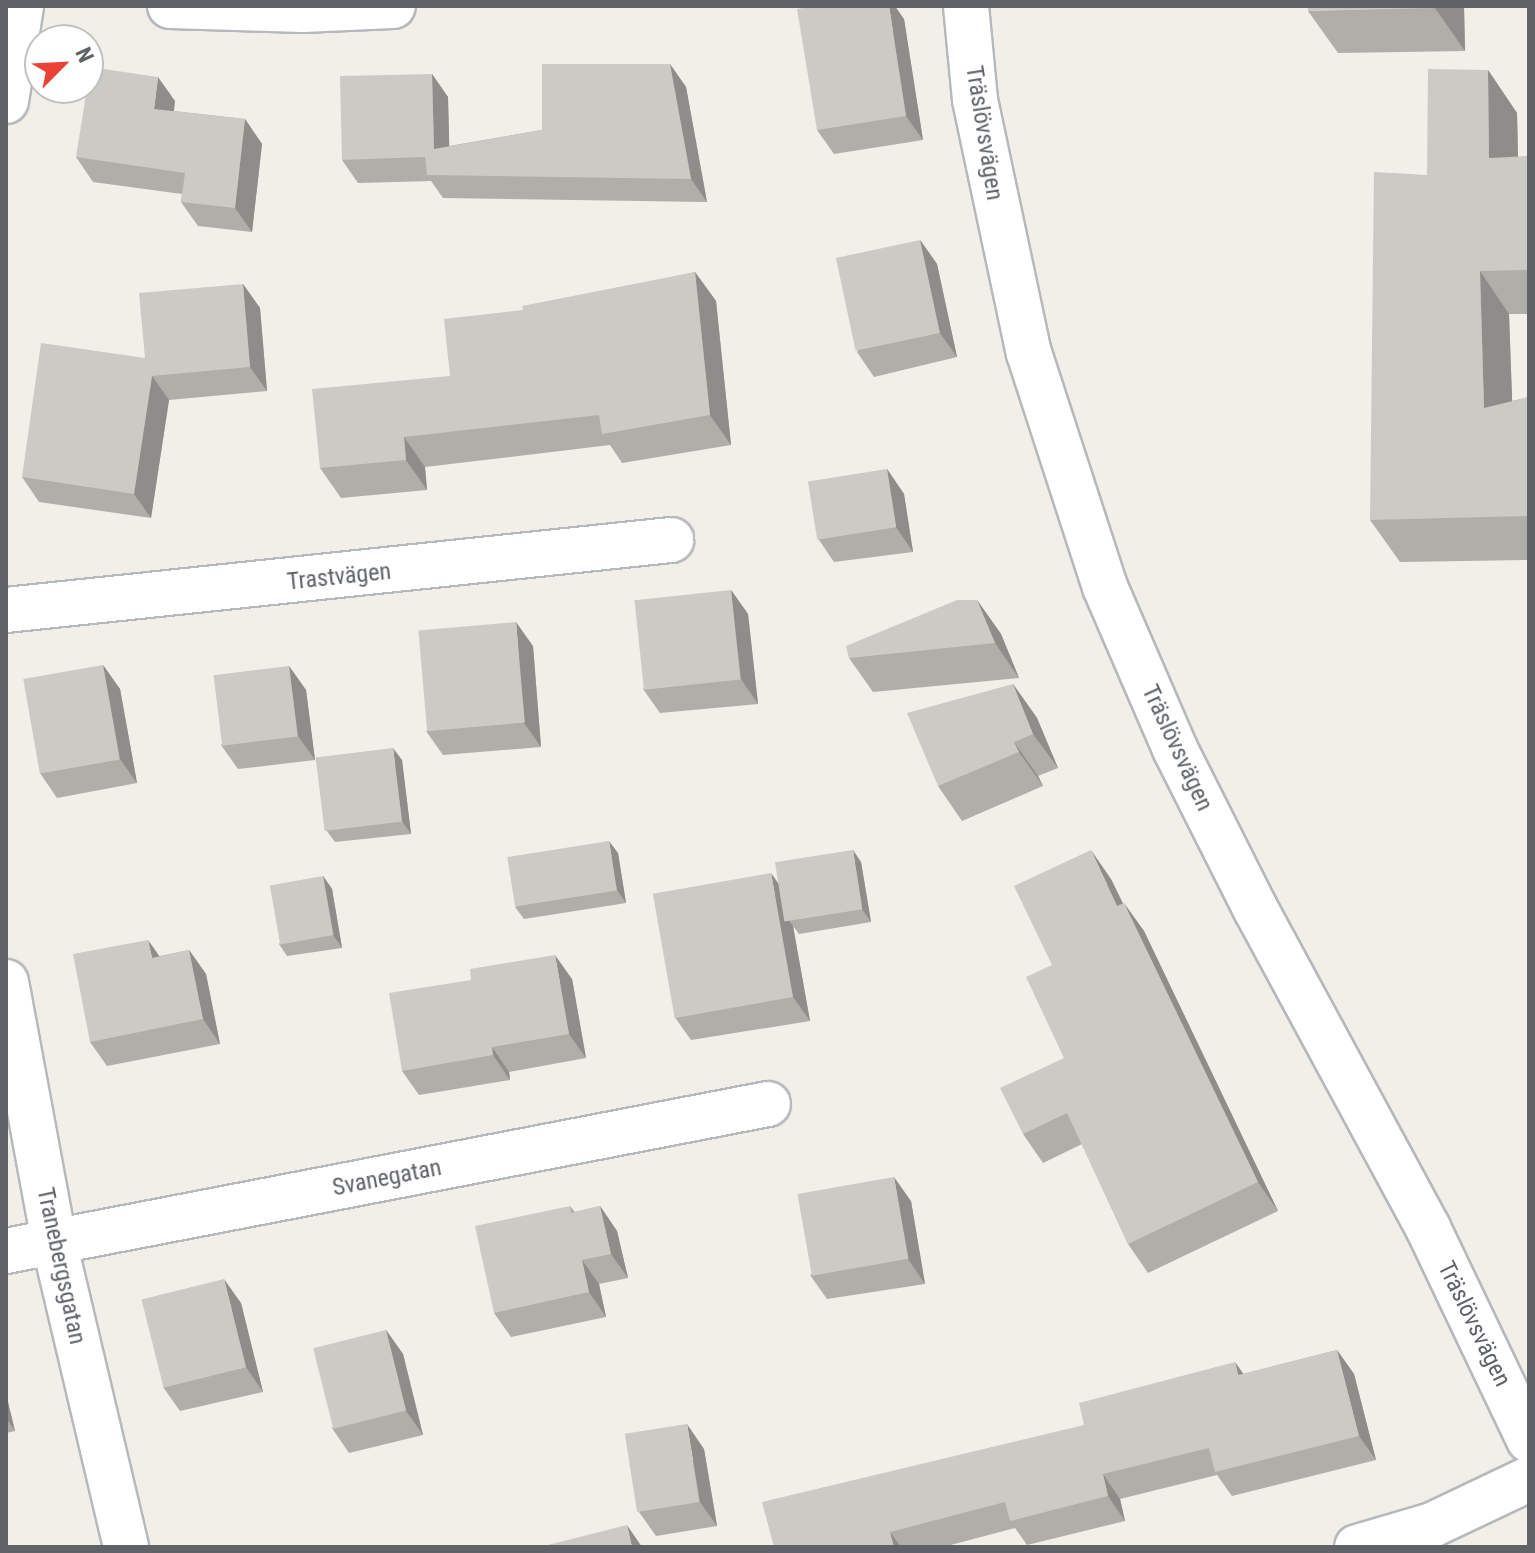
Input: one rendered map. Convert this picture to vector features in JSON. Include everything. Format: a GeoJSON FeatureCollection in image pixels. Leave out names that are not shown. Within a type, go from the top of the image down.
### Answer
{"type":"FeatureCollection","features":[{"type":"Feature","properties":{"kind":"street"},"geometry":{"type":"LineString","coordinates":[[6,101],[21,6]]}},
{"type":"Feature","properties":{"kind":"street"},"geometry":{"type":"LineString","coordinates":[[170,6],[303,10],[393,6]]}},
{"type":"Feature","properties":{"kind":"street","name":"Träslövsvägen"},"geometry":{"type":"LineString","coordinates":[[966,6],[975,100],[1029,353],[1105,587],[1175,749],[1255,908],[1428,1228],[1529,1440]]}},
{"type":"Feature","properties":{"kind":"street","name":"Trastvägen"},"geometry":{"type":"LineString","coordinates":[[6,610],[671,540]]}},
{"type":"Feature","properties":{"kind":"street","name":"Tranebergsgatan"},"geometry":{"type":"LineString","coordinates":[[6,982],[54,1242],[126,1547]]}},
{"type":"Feature","properties":{"kind":"street","name":"Svanegatan"},"geometry":{"type":"LineString","coordinates":[[6,1251],[768,1104]]}},
{"type":"Feature","properties":{"kind":"street"},"geometry":{"type":"LineString","coordinates":[[1357,1547],[1432,1525],[1529,1479]]}},
{"type":"Feature","properties":{"kind":"building"},"geometry":{"type":"Polygon","coordinates":[[[815,6],[889,6],[906,116],[817,130],[797,9],[815,6]]]}},
{"type":"Feature","properties":{"kind":"building"},"geometry":{"type":"Polygon","coordinates":[[[1308,6],[1435,6],[1435,8],[1308,11],[1308,6]]]}},
{"type":"Feature","properties":{"kind":"building"},"geometry":{"type":"Polygon","coordinates":[[[542,64],[670,64],[691,179],[427,175],[425,157],[342,160],[340,76],[432,74],[434,149],[542,130],[542,64]]]}},
{"type":"Feature","properties":{"kind":"building"},"geometry":{"type":"Polygon","coordinates":[[[104,69],[158,77],[154,109],[245,119],[235,208],[181,202],[185,173],[76,157],[84,104],[104,104],[104,69]]]}},
{"type":"Feature","properties":{"kind":"building"},"geometry":{"type":"Polygon","coordinates":[[[1428,69],[1488,70],[1489,158],[1529,156],[1529,270],[1480,271],[1484,408],[1529,397],[1529,516],[1370,520],[1374,172],[1427,175],[1428,69]]]}},
{"type":"Feature","properties":{"kind":"building"},"geometry":{"type":"Polygon","coordinates":[[[920,240],[940,333],[856,351],[836,258],[920,240]]]}},
{"type":"Feature","properties":{"kind":"building"},"geometry":{"type":"Polygon","coordinates":[[[695,272],[710,415],[602,434],[599,415],[404,437],[406,460],[320,468],[312,389],[450,376],[444,319],[523,310],[522,306],[695,272]]]}},
{"type":"Feature","properties":{"kind":"building"},"geometry":{"type":"Polygon","coordinates":[[[243,284],[250,367],[152,376],[134,494],[22,477],[41,343],[145,358],[139,293],[243,284]]]}},
{"type":"Feature","properties":{"kind":"building"},"geometry":{"type":"Polygon","coordinates":[[[887,469],[896,527],[817,540],[808,482],[887,469]]]}},
{"type":"Feature","properties":{"kind":"building"},"geometry":{"type":"Polygon","coordinates":[[[731,590],[740,680],[644,690],[635,600],[731,590]]]}},
{"type":"Feature","properties":{"kind":"building"},"geometry":{"type":"Polygon","coordinates":[[[957,600],[977,600],[995,643],[849,658],[846,646],[957,600]]]}},
{"type":"Feature","properties":{"kind":"building"},"geometry":{"type":"Polygon","coordinates":[[[516,622],[525,723],[427,731],[418,631],[516,622]]]}},
{"type":"Feature","properties":{"kind":"building"},"geometry":{"type":"Polygon","coordinates":[[[103,665],[120,760],[40,774],[23,679],[103,665]]]}},
{"type":"Feature","properties":{"kind":"building"},"geometry":{"type":"Polygon","coordinates":[[[289,666],[298,736],[222,746],[214,675],[289,666]]]}},
{"type":"Feature","properties":{"kind":"building"},"geometry":{"type":"Polygon","coordinates":[[[1013,684],[1033,734],[1014,742],[1019,752],[938,786],[907,713],[1013,684]]]}},
{"type":"Feature","properties":{"kind":"building"},"geometry":{"type":"Polygon","coordinates":[[[393,748],[402,821],[325,831],[316,758],[393,748]]]}},
{"type":"Feature","properties":{"kind":"building"},"geometry":{"type":"Polygon","coordinates":[[[609,841],[617,890],[515,906],[507,857],[609,841]]]}},
{"type":"Feature","properties":{"kind":"building"},"geometry":{"type":"Polygon","coordinates":[[[853,850],[862,909],[784,922],[775,862],[853,850]]]}},
{"type":"Feature","properties":{"kind":"building"},"geometry":{"type":"Polygon","coordinates":[[[1091,850],[1117,906],[1124,903],[1258,1182],[1128,1244],[1067,1113],[1023,1134],[1000,1088],[1064,1058],[1026,977],[1052,965],[1014,886],[1091,850]]]}},
{"type":"Feature","properties":{"kind":"building"},"geometry":{"type":"Polygon","coordinates":[[[771,873],[793,997],[675,1018],[653,894],[771,873]]]}},
{"type":"Feature","properties":{"kind":"building"},"geometry":{"type":"Polygon","coordinates":[[[323,876],[333,935],[280,944],[270,885],[323,876]]]}},
{"type":"Feature","properties":{"kind":"building"},"geometry":{"type":"Polygon","coordinates":[[[148,940],[152,958],[189,950],[203,1019],[90,1042],[73,954],[148,940]]]}},
{"type":"Feature","properties":{"kind":"building"},"geometry":{"type":"Polygon","coordinates":[[[555,955],[569,1034],[492,1047],[493,1055],[402,1071],[389,993],[471,980],[470,969],[555,955]]]}},
{"type":"Feature","properties":{"kind":"building"},"geometry":{"type":"Polygon","coordinates":[[[894,1177],[908,1259],[812,1276],[797,1194],[894,1177]]]}},
{"type":"Feature","properties":{"kind":"building"},"geometry":{"type":"Polygon","coordinates":[[[570,1206],[571,1213],[600,1206],[611,1254],[582,1260],[589,1292],[494,1313],[475,1226],[570,1206]]]}},
{"type":"Feature","properties":{"kind":"building"},"geometry":{"type":"Polygon","coordinates":[[[224,1279],[246,1367],[164,1388],[142,1300],[224,1279]]]}},
{"type":"Feature","properties":{"kind":"building"},"geometry":{"type":"Polygon","coordinates":[[[386,1330],[406,1411],[333,1429],[313,1348],[386,1330]]]}},
{"type":"Feature","properties":{"kind":"building"},"geometry":{"type":"Polygon","coordinates":[[[1337,1350],[1359,1436],[1215,1472],[1209,1448],[1103,1474],[1108,1496],[1010,1521],[1005,1502],[890,1532],[894,1547],[774,1547],[762,1502],[1084,1425],[1079,1403],[1235,1362],[1238,1375],[1337,1350]]]}},
{"type":"Feature","properties":{"kind":"building"},"geometry":{"type":"Polygon","coordinates":[[[687,1424],[699,1502],[637,1512],[625,1434],[687,1424]]]}},
{"type":"Feature","properties":{"kind":"building"},"geometry":{"type":"Polygon","coordinates":[[[627,1525],[632,1547],[540,1547],[627,1525]]]}}]}
